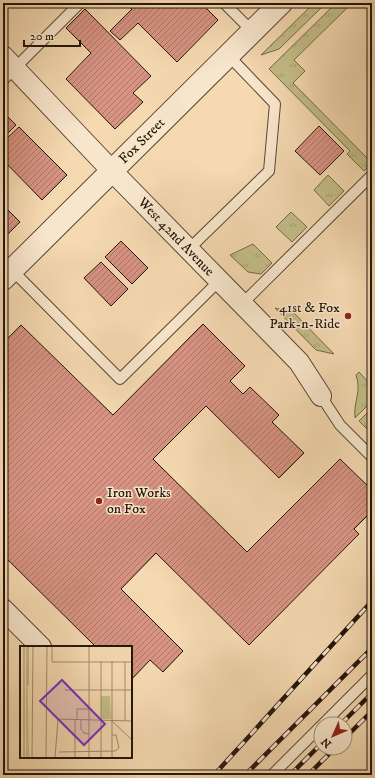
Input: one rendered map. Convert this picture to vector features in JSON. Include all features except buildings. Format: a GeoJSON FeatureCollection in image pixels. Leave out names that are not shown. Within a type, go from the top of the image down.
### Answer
{"type":"FeatureCollection","features":[{"type":"Feature","properties":{"kind":"street","name":"Fox Street"},"geometry":{"type":"LineString","coordinates":[[8,274],[281,3]]}},
{"type":"Feature","properties":{"kind":"street","name":"West 42nd Avenue"},"geometry":{"type":"LineString","coordinates":[[7,68],[112,171],[299,362],[321,396]]}},
{"type":"Feature","properties":{"kind":"street"},"geometry":{"type":"LineString","coordinates":[[3,609],[40,646]]}},
{"type":"Feature","properties":{"kind":"lane"},"geometry":{"type":"LineString","coordinates":[[7,68],[80,3]]}},
{"type":"Feature","properties":{"kind":"lane"},"geometry":{"type":"LineString","coordinates":[[224,3],[253,32]]}},
{"type":"Feature","properties":{"kind":"lane"},"geometry":{"type":"LineString","coordinates":[[188,250],[269,171],[275,104],[228,55]]}},
{"type":"Feature","properties":{"kind":"lane"},"geometry":{"type":"LineString","coordinates":[[242,304],[372,175]]}},
{"type":"Feature","properties":{"kind":"lane"},"geometry":{"type":"LineString","coordinates":[[8,274],[120,380],[219,281]]}},
{"type":"Feature","properties":{"kind":"lane","name":"West 42nd Avenue"},"geometry":{"type":"LineString","coordinates":[[321,396],[340,425],[372,457]]}},
{"type":"Feature","properties":{"kind":"lane"},"geometry":{"type":"LineString","coordinates":[[331,716],[372,675]]}},
{"type":"Feature","properties":{"kind":"lane"},"geometry":{"type":"LineString","coordinates":[[272,775],[313,734]]}},
{"type":"Feature","properties":{"kind":"green space"},"geometry":{"type":"Polygon","coordinates":[[[314,3],[326,3],[279,49],[261,55],[314,3]]]}},
{"type":"Feature","properties":{"kind":"green space"},"geometry":{"type":"Polygon","coordinates":[[[336,3],[352,3],[294,60],[305,71],[293,83],[372,163],[364,171],[347,154],[350,151],[269,69],[336,3]]]}},
{"type":"Feature","properties":{"kind":"green space"},"geometry":{"type":"Polygon","coordinates":[[[328,175],[344,191],[329,206],[314,190],[328,175]]]}},
{"type":"Feature","properties":{"kind":"green space"},"geometry":{"type":"Polygon","coordinates":[[[291,212],[307,227],[292,242],[276,227],[291,212]]]}},
{"type":"Feature","properties":{"kind":"green space"},"geometry":{"type":"Polygon","coordinates":[[[253,244],[272,263],[261,274],[248,272],[230,255],[253,244]]]}},
{"type":"Feature","properties":{"kind":"green space"},"geometry":{"type":"Polygon","coordinates":[[[275,308],[294,313],[334,354],[316,350],[275,308]]]}},
{"type":"Feature","properties":{"kind":"green space"},"geometry":{"type":"Polygon","coordinates":[[[359,372],[372,386],[372,401],[355,418],[355,407],[358,392],[358,381],[356,375],[359,372]]]}},
{"type":"Feature","properties":{"kind":"green space"},"geometry":{"type":"Polygon","coordinates":[[[372,408],[372,434],[359,421],[372,408]]]}},
{"type":"Feature","properties":{"kind":"railway"},"geometry":{"type":"LineString","coordinates":[[214,775],[372,601]]}},
{"type":"Feature","properties":{"kind":"railway"},"geometry":{"type":"LineString","coordinates":[[245,775],[372,648]]}},
{"type":"Feature","properties":{"kind":"railway"},"geometry":{"type":"LineString","coordinates":[[349,716],[372,693]]}},
{"type":"Feature","properties":{"kind":"railway"},"geometry":{"type":"LineString","coordinates":[[353,730],[372,711]]}},
{"type":"Feature","properties":{"kind":"railway"},"geometry":{"type":"LineString","coordinates":[[290,775],[313,752]]}},
{"type":"Feature","properties":{"kind":"railway"},"geometry":{"type":"LineString","coordinates":[[308,775],[327,756]]}},
{"type":"Feature","properties":{"kind":"place","name":"41st & Fox Park-n-Ride"},"geometry":{"type":"Point","coordinates":[348,316]}},
{"type":"Feature","properties":{"kind":"place","name":"Iron Works on Fox"},"geometry":{"type":"Point","coordinates":[99,501]}}]}
